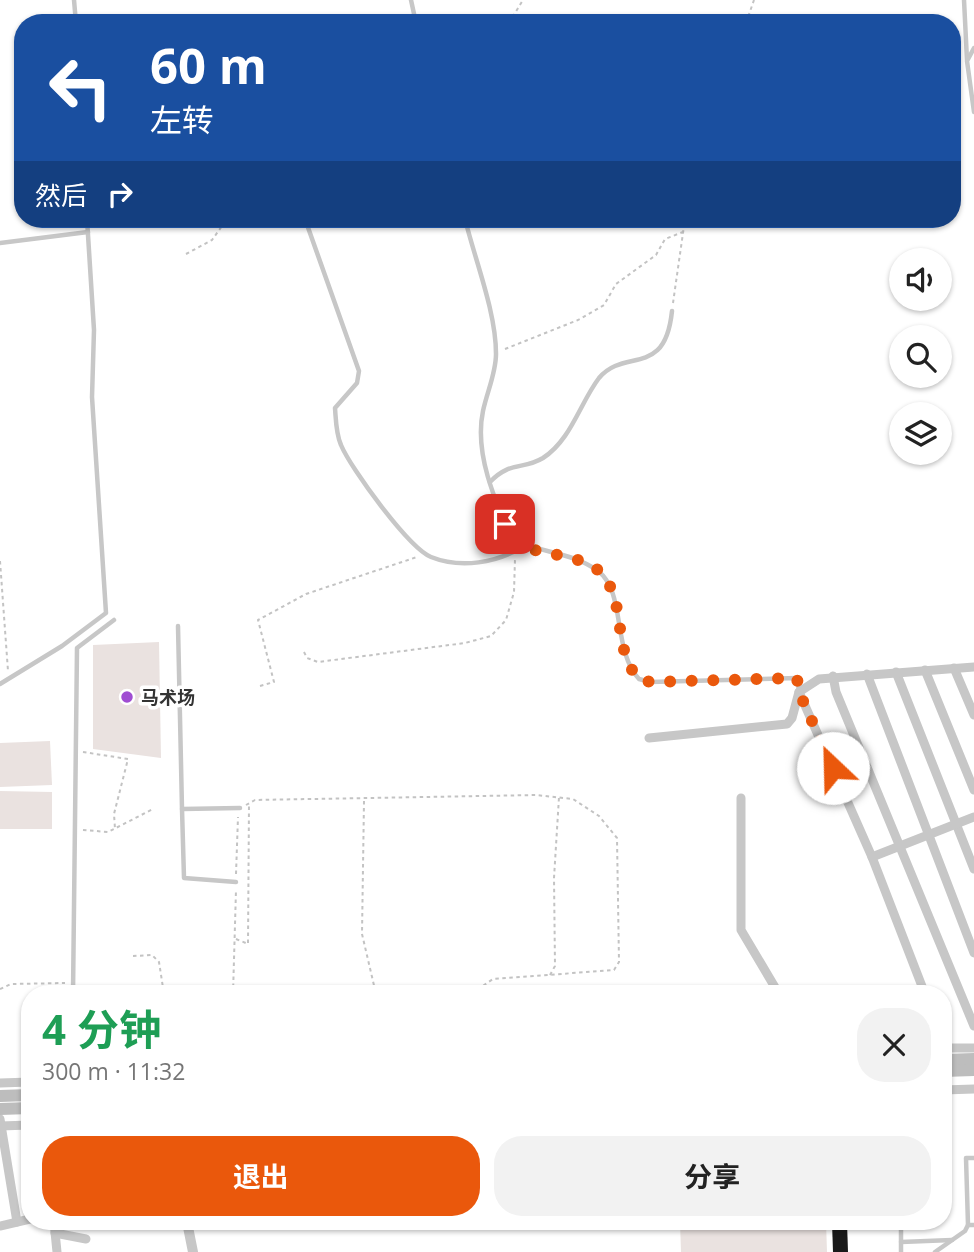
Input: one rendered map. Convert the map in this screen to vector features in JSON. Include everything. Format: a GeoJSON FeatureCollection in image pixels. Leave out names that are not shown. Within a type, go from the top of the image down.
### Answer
{"type":"FeatureCollection","features":[{"type":"Feature","properties":{"kind":"main road"},"geometry":{"type":"LineString","coordinates":[[952,1060],[974,1059]]}},
{"type":"Feature","properties":{"kind":"main road"},"geometry":{"type":"LineString","coordinates":[[952,1071],[974,1070]]}},
{"type":"Feature","properties":{"kind":"main road"},"geometry":{"type":"LineString","coordinates":[[0,1096],[21,1096]]}},
{"type":"Feature","properties":{"kind":"main road"},"geometry":{"type":"LineString","coordinates":[[0,1109],[21,1108]]}},
{"type":"Feature","properties":{"kind":"street"},"geometry":{"type":"LineString","coordinates":[[649,738],[787,724],[792,718],[799,692],[819,679],[974,667]]}},
{"type":"Feature","properties":{"kind":"street"},"geometry":{"type":"LineString","coordinates":[[954,668],[974,715]]}},
{"type":"Feature","properties":{"kind":"street"},"geometry":{"type":"LineString","coordinates":[[925,670],[974,790]]}},
{"type":"Feature","properties":{"kind":"street"},"geometry":{"type":"LineString","coordinates":[[895,672],[974,869]]}},
{"type":"Feature","properties":{"kind":"street"},"geometry":{"type":"LineString","coordinates":[[867,674],[974,953]]}},
{"type":"Feature","properties":{"kind":"street"},"geometry":{"type":"LineString","coordinates":[[833,676],[836,692],[974,1026]]}},
{"type":"Feature","properties":{"kind":"street"},"geometry":{"type":"LineString","coordinates":[[799,692],[873,857],[922,985]]}},
{"type":"Feature","properties":{"kind":"street"},"geometry":{"type":"LineString","coordinates":[[741,798],[741,930],[774,985]]}},
{"type":"Feature","properties":{"kind":"street"},"geometry":{"type":"LineString","coordinates":[[873,857],[974,817]]}},
{"type":"Feature","properties":{"kind":"street"},"geometry":{"type":"LineString","coordinates":[[952,1048],[974,1048]]}},
{"type":"Feature","properties":{"kind":"street"},"geometry":{"type":"LineString","coordinates":[[0,1083],[21,1082]]}},
{"type":"Feature","properties":{"kind":"street"},"geometry":{"type":"LineString","coordinates":[[952,1090],[974,1089]]}},
{"type":"Feature","properties":{"kind":"street"},"geometry":{"type":"LineString","coordinates":[[0,1119],[17,1222]]}},
{"type":"Feature","properties":{"kind":"street"},"geometry":{"type":"LineString","coordinates":[[0,1126],[21,1125]]}},
{"type":"Feature","properties":{"kind":"street"},"geometry":{"type":"LineString","coordinates":[[0,1226],[21,1221]]}},
{"type":"Feature","properties":{"kind":"street"},"geometry":{"type":"LineString","coordinates":[[55,1230],[57,1252]]}},
{"type":"Feature","properties":{"kind":"street"},"geometry":{"type":"LineString","coordinates":[[189,1230],[193,1252]]}},
{"type":"Feature","properties":{"kind":"street"},"geometry":{"type":"LineString","coordinates":[[55,1233],[86,1239]]}},
{"type":"Feature","properties":{"kind":"lane"},"geometry":{"type":"LineString","coordinates":[[964,0],[967,61],[974,112]]}},
{"type":"Feature","properties":{"kind":"lane"},"geometry":{"type":"LineString","coordinates":[[967,61],[974,48]]}},
{"type":"Feature","properties":{"kind":"lane"},"geometry":{"type":"LineString","coordinates":[[0,684],[62,646],[106,613],[92,397],[94,330],[88,228]]}},
{"type":"Feature","properties":{"kind":"lane"},"geometry":{"type":"LineString","coordinates":[[308,228],[359,371],[357,383],[335,408],[340,443],[351,466],[374,497],[428,556],[449,563],[478,562],[516,551],[524,545]]}},
{"type":"Feature","properties":{"kind":"lane"},"geometry":{"type":"LineString","coordinates":[[467,228],[495,335],[496,356],[481,424],[490,483],[512,539],[578,560],[601,572],[612,591],[626,659],[639,679],[650,682],[797,678],[799,692]]}},
{"type":"Feature","properties":{"kind":"lane"},"geometry":{"type":"LineString","coordinates":[[0,243],[88,232]]}},
{"type":"Feature","properties":{"kind":"lane"},"geometry":{"type":"LineString","coordinates":[[490,483],[502,469],[541,459],[556,447],[601,376],[658,350],[670,332],[672,310]]}},
{"type":"Feature","properties":{"kind":"lane"},"geometry":{"type":"LineString","coordinates":[[73,983],[77,648],[114,620]]}},
{"type":"Feature","properties":{"kind":"lane"},"geometry":{"type":"LineString","coordinates":[[178,626],[184,878],[236,882]]}},
{"type":"Feature","properties":{"kind":"lane"},"geometry":{"type":"LineString","coordinates":[[182,809],[240,808]]}},
{"type":"Feature","properties":{"kind":"lane"},"geometry":{"type":"LineString","coordinates":[[934,1252],[971,1225],[966,1158],[974,1158]]}},
{"type":"Feature","properties":{"kind":"lane"},"geometry":{"type":"LineString","coordinates":[[901,1230],[901,1252]]}},
{"type":"Feature","properties":{"kind":"lane"},"geometry":{"type":"LineString","coordinates":[[901,1242],[952,1240]]}},
{"type":"Feature","properties":{"kind":"path"},"geometry":{"type":"LineString","coordinates":[[186,254],[212,240],[221,228]]}},
{"type":"Feature","properties":{"kind":"path"},"geometry":{"type":"LineString","coordinates":[[672,310],[684,228]]}},
{"type":"Feature","properties":{"kind":"path"},"geometry":{"type":"LineString","coordinates":[[496,356],[508,346],[578,320],[604,305],[616,284],[656,255],[665,239],[683,232]]}},
{"type":"Feature","properties":{"kind":"path"},"geometry":{"type":"LineString","coordinates":[[304,652],[307,658],[318,662],[465,643],[491,636],[506,620],[514,592],[516,551]]}},
{"type":"Feature","properties":{"kind":"path"},"geometry":{"type":"LineString","coordinates":[[260,687],[274,682],[258,620],[306,594],[425,554],[428,556]]}},
{"type":"Feature","properties":{"kind":"path"},"geometry":{"type":"LineString","coordinates":[[0,561],[8,679]]}},
{"type":"Feature","properties":{"kind":"path"},"geometry":{"type":"LineString","coordinates":[[76,751],[128,759],[114,814],[115,829]]}},
{"type":"Feature","properties":{"kind":"path"},"geometry":{"type":"LineString","coordinates":[[233,985],[240,808],[249,803],[255,800],[364,800],[536,794],[573,799],[599,816],[617,838],[620,962],[614,970],[607,973],[493,979],[484,985]]}},
{"type":"Feature","properties":{"kind":"path"},"geometry":{"type":"LineString","coordinates":[[550,976],[555,966],[554,878],[559,797]]}},
{"type":"Feature","properties":{"kind":"path"},"geometry":{"type":"LineString","coordinates":[[364,800],[362,934],[374,985]]}},
{"type":"Feature","properties":{"kind":"path"},"geometry":{"type":"LineString","coordinates":[[234,939],[248,944],[249,803]]}},
{"type":"Feature","properties":{"kind":"path"},"geometry":{"type":"LineString","coordinates":[[75,829],[108,832],[153,809]]}},
{"type":"Feature","properties":{"kind":"path"},"geometry":{"type":"LineString","coordinates":[[133,956],[152,956],[159,962],[163,985]]}},
{"type":"Feature","properties":{"kind":"path"},"geometry":{"type":"LineString","coordinates":[[0,989],[11,984],[73,983]]}},
{"type":"Feature","properties":{"kind":"shaded area","name":"马术场"},"geometry":{"type":"Polygon","coordinates":[[[159,642],[161,758],[93,749],[93,645],[159,642]]]}},
{"type":"Feature","properties":{"kind":"shaded area"},"geometry":{"type":"Polygon","coordinates":[[[50,741],[52,785],[0,787],[0,743],[50,741]]]}},
{"type":"Feature","properties":{"kind":"shaded area"},"geometry":{"type":"Polygon","coordinates":[[[0,791],[52,792],[52,829],[0,829],[0,791]]]}},
{"type":"Feature","properties":{"kind":"shaded area"},"geometry":{"type":"Polygon","coordinates":[[[680,1230],[826,1230],[827,1252],[681,1252],[680,1230]]]}},
{"type":"Feature","properties":{"kind":"building"},"geometry":{"type":"Polygon","coordinates":[[[832,1230],[847,1230],[848,1252],[833,1252],[832,1230]]]}},
{"type":"Feature","properties":{"kind":"place","name":"马术场"},"geometry":{"type":"Point","coordinates":[127,697]}},
{"type":"Feature","properties":{"kind":"route"},"geometry":{"type":"LineString","coordinates":[[505,524],[512,539],[524,545],[578,560],[601,572],[612,591],[626,659],[639,679],[650,682],[797,678],[799,692],[833,768]]}}]}
